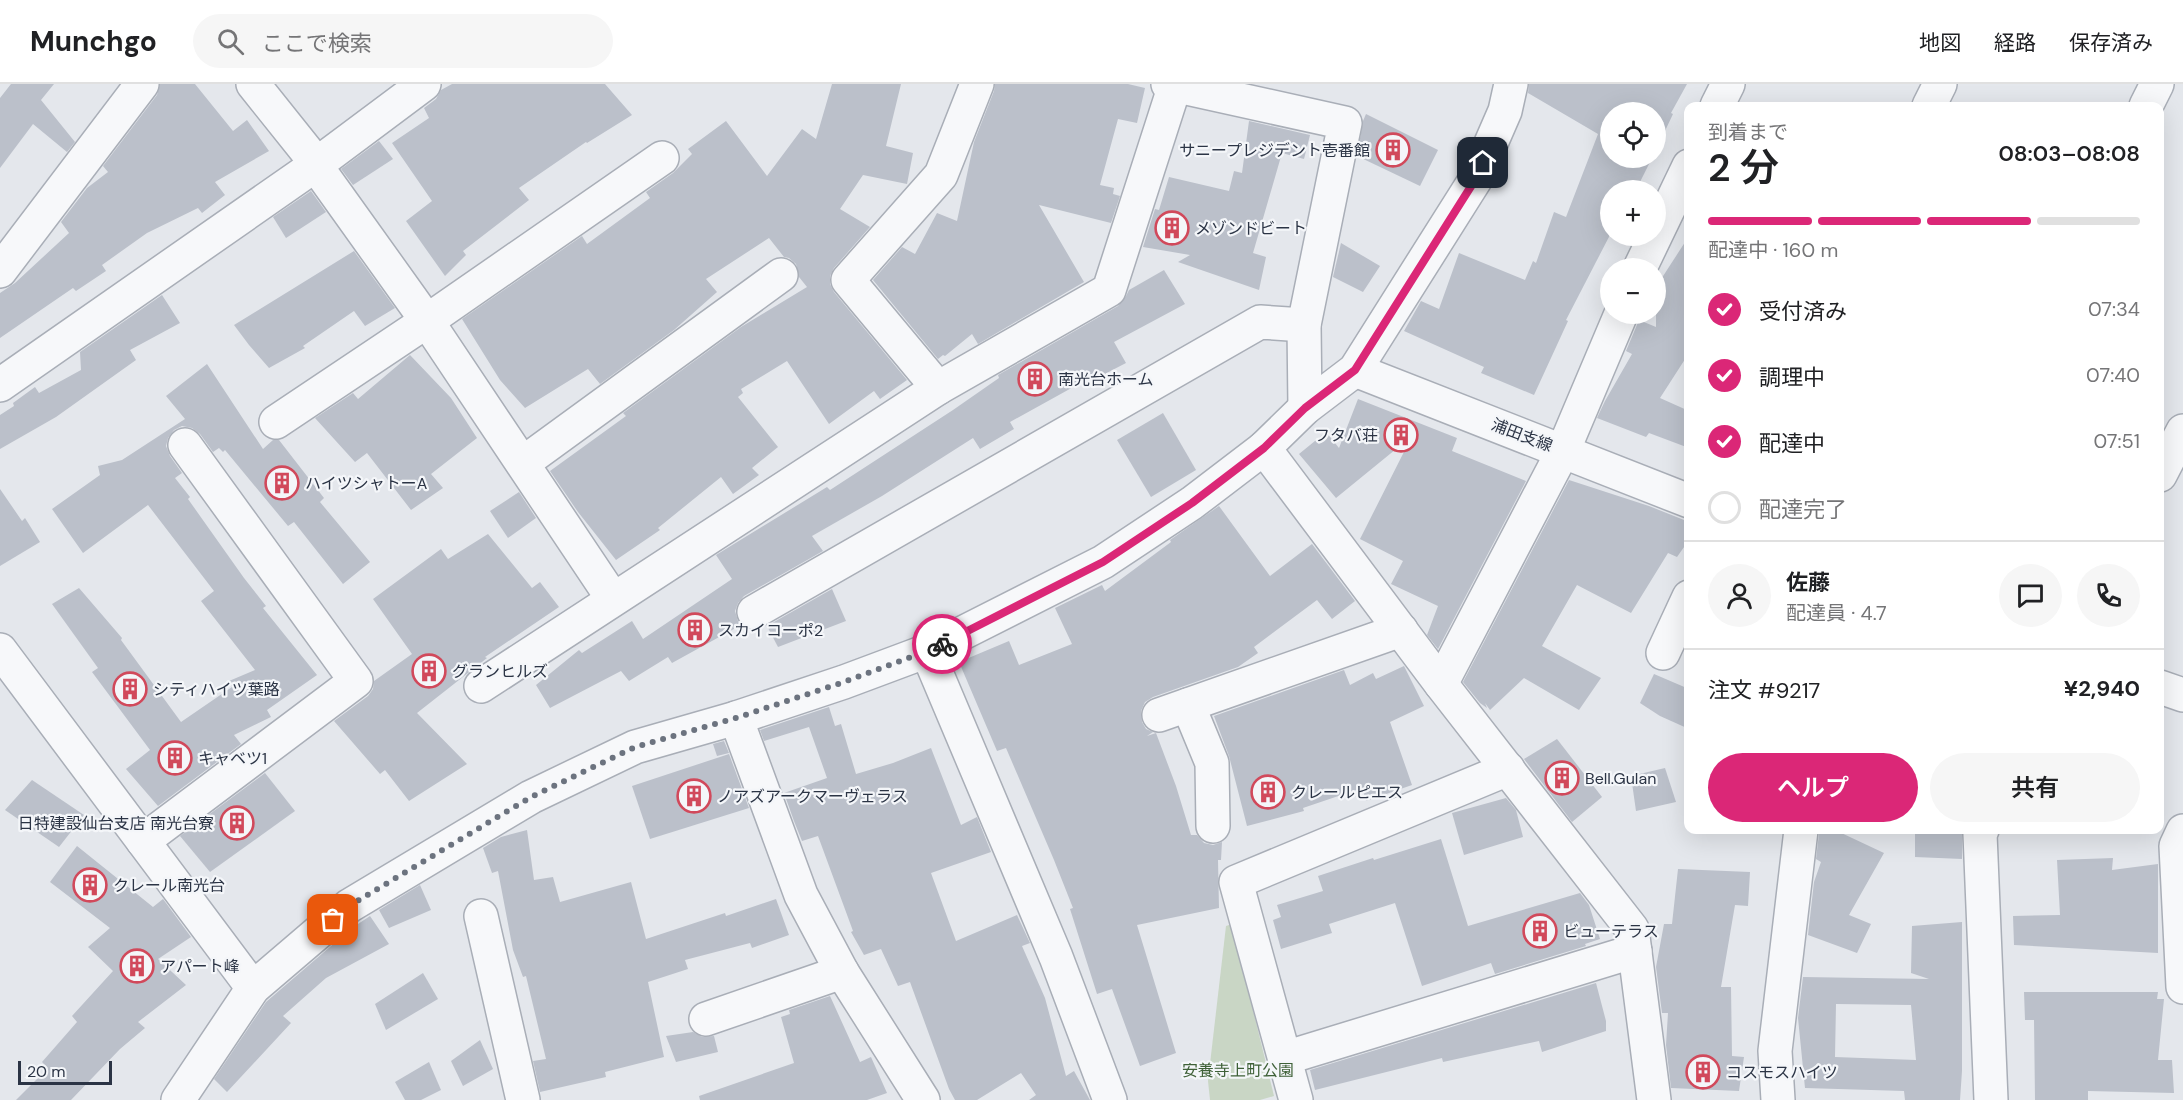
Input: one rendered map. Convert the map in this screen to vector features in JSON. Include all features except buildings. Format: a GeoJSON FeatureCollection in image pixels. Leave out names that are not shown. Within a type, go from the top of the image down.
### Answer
{"type":"FeatureCollection","features":[{"type":"Feature","properties":{"kind":"street"},"geometry":{"type":"LineString","coordinates":[[0,271],[142,84]]}},
{"type":"Feature","properties":{"kind":"street"},"geometry":{"type":"LineString","coordinates":[[253,84],[317,164],[427,321],[613,599]]}},
{"type":"Feature","properties":{"kind":"street"},"geometry":{"type":"LineString","coordinates":[[0,385],[317,164],[424,84]]}},
{"type":"Feature","properties":{"kind":"street"},"geometry":{"type":"LineString","coordinates":[[939,388],[848,280],[940,175],[976,84]]}},
{"type":"Feature","properties":{"kind":"street"},"geometry":{"type":"LineString","coordinates":[[178,1100],[253,988],[349,906],[531,797],[635,747],[736,718],[927,651],[1103,562],[1192,503],[1264,448],[1305,408],[1355,370],[1475,180],[1505,111],[1511,84]]}},
{"type":"Feature","properties":{"kind":"street"},"geometry":{"type":"LineString","coordinates":[[1719,102],[1728,84]]}},
{"type":"Feature","properties":{"kind":"street"},"geometry":{"type":"LineString","coordinates":[[1931,102],[1940,84]]}},
{"type":"Feature","properties":{"kind":"street"},"geometry":{"type":"LineString","coordinates":[[2147,102],[2157,84]]}},
{"type":"Feature","properties":{"kind":"street"},"geometry":{"type":"LineString","coordinates":[[481,686],[939,388],[1109,290],[1171,85],[1346,123],[1304,325],[1305,408]]}},
{"type":"Feature","properties":{"kind":"street"},"geometry":{"type":"LineString","coordinates":[[276,422],[427,321],[662,158]]}},
{"type":"Feature","properties":{"kind":"street"},"geometry":{"type":"LineString","coordinates":[[1645,258],[1684,176]]}},
{"type":"Feature","properties":{"kind":"street"},"geometry":{"type":"LineString","coordinates":[[523,463],[781,275]]}},
{"type":"Feature","properties":{"kind":"street"},"geometry":{"type":"LineString","coordinates":[[754,612],[1260,322],[1304,325]]}},
{"type":"Feature","properties":{"kind":"street"},"geometry":{"type":"LineString","coordinates":[[1441,684],[1563,452],[1618,324]]}},
{"type":"Feature","properties":{"kind":"street","name":"浦田支線"},"geometry":{"type":"LineString","coordinates":[[1355,370],[1684,499]]}},
{"type":"Feature","properties":{"kind":"street"},"geometry":{"type":"LineString","coordinates":[[2164,467],[2183,431]]}},
{"type":"Feature","properties":{"kind":"street"},"geometry":{"type":"LineString","coordinates":[[143,841],[356,681],[185,445]]}},
{"type":"Feature","properties":{"kind":"street"},"geometry":{"type":"LineString","coordinates":[[1264,448],[1441,684],[1632,929],[1654,1100]]}},
{"type":"Feature","properties":{"kind":"street"},"geometry":{"type":"LineString","coordinates":[[1663,652],[1684,608]]}},
{"type":"Feature","properties":{"kind":"street"},"geometry":{"type":"LineString","coordinates":[[1213,826],[1212,763],[1173,710],[1401,630]]}},
{"type":"Feature","properties":{"kind":"street"},"geometry":{"type":"LineString","coordinates":[[0,650],[253,988]]}},
{"type":"Feature","properties":{"kind":"street"},"geometry":{"type":"LineString","coordinates":[[927,651],[1056,957],[1110,1100]]}},
{"type":"Feature","properties":{"kind":"street"},"geometry":{"type":"LineString","coordinates":[[2164,689],[2183,696]]}},
{"type":"Feature","properties":{"kind":"street"},"geometry":{"type":"LineString","coordinates":[[736,718],[801,895],[842,972],[923,1100]]}},
{"type":"Feature","properties":{"kind":"street"},"geometry":{"type":"LineString","coordinates":[[1296,1100],[1236,882],[1508,770]]}},
{"type":"Feature","properties":{"kind":"street"},"geometry":{"type":"LineString","coordinates":[[2183,831],[2176,846],[2183,987]]}},
{"type":"Feature","properties":{"kind":"street"},"geometry":{"type":"LineString","coordinates":[[1778,1100],[1775,1051],[1801,834]]}},
{"type":"Feature","properties":{"kind":"street"},"geometry":{"type":"LineString","coordinates":[[1980,834],[1991,1100]]}},
{"type":"Feature","properties":{"kind":"street"},"geometry":{"type":"LineString","coordinates":[[481,916],[523,1100]]}},
{"type":"Feature","properties":{"kind":"street"},"geometry":{"type":"LineString","coordinates":[[1285,1058],[1635,951]]}},
{"type":"Feature","properties":{"kind":"street"},"geometry":{"type":"LineString","coordinates":[[706,1019],[842,972]]}},
{"type":"Feature","properties":{"kind":"green space","name":"安養寺上町公園"},"geometry":{"type":"Polygon","coordinates":[[[1232,924],[1274,1096],[1260,1100],[1210,1100],[1208,1081],[1226,926],[1232,924]]]}},
{"type":"Feature","properties":{"kind":"way so far"},"geometry":{"type":"LineString","coordinates":[[333,920],[349,906],[531,797],[635,747],[736,718],[844,682],[942,644]]}},
{"type":"Feature","properties":{"kind":"place","name":"サニープレジデント壱番館"},"geometry":{"type":"Point","coordinates":[1393,150]}},
{"type":"Feature","properties":{"kind":"place","name":"メゾンドビート"},"geometry":{"type":"Point","coordinates":[1172,228]}},
{"type":"Feature","properties":{"kind":"place","name":"南光台ホーム"},"geometry":{"type":"Point","coordinates":[1035,379]}},
{"type":"Feature","properties":{"kind":"place","name":"フタバ荘"},"geometry":{"type":"Point","coordinates":[1401,435]}},
{"type":"Feature","properties":{"kind":"place","name":"ハイツシャトーA"},"geometry":{"type":"Point","coordinates":[282,483]}},
{"type":"Feature","properties":{"kind":"place","name":"スカイコーポ2"},"geometry":{"type":"Point","coordinates":[695,630]}},
{"type":"Feature","properties":{"kind":"place","name":"グランヒルズ"},"geometry":{"type":"Point","coordinates":[429,671]}},
{"type":"Feature","properties":{"kind":"place","name":"シティハイツ葉路"},"geometry":{"type":"Point","coordinates":[130,689]}},
{"type":"Feature","properties":{"kind":"place","name":"キャベツ1"},"geometry":{"type":"Point","coordinates":[175,758]}},
{"type":"Feature","properties":{"kind":"place","name":"Bell.Gulan"},"geometry":{"type":"Point","coordinates":[1562,778]}},
{"type":"Feature","properties":{"kind":"place","name":"クレールピエス"},"geometry":{"type":"Point","coordinates":[1268,792]}},
{"type":"Feature","properties":{"kind":"place","name":"ノアズアークマーヴェラス"},"geometry":{"type":"Point","coordinates":[694,796]}},
{"type":"Feature","properties":{"kind":"place","name":"日特建設仙台支店 南光台寮"},"geometry":{"type":"Point","coordinates":[237,823]}},
{"type":"Feature","properties":{"kind":"place","name":"クレール南光台"},"geometry":{"type":"Point","coordinates":[90,885]}},
{"type":"Feature","properties":{"kind":"place","name":"ビューテラス"},"geometry":{"type":"Point","coordinates":[1540,931]}},
{"type":"Feature","properties":{"kind":"place","name":"アパート峰"},"geometry":{"type":"Point","coordinates":[137,966]}},
{"type":"Feature","properties":{"kind":"place","name":"コスモスハイツ"},"geometry":{"type":"Point","coordinates":[1703,1072]}},
{"type":"Feature","properties":{"kind":"route"},"geometry":{"type":"LineString","coordinates":[[942,644],[1103,562],[1192,503],[1264,448],[1305,408],[1355,370],[1475,180],[1483,163]]}}]}
